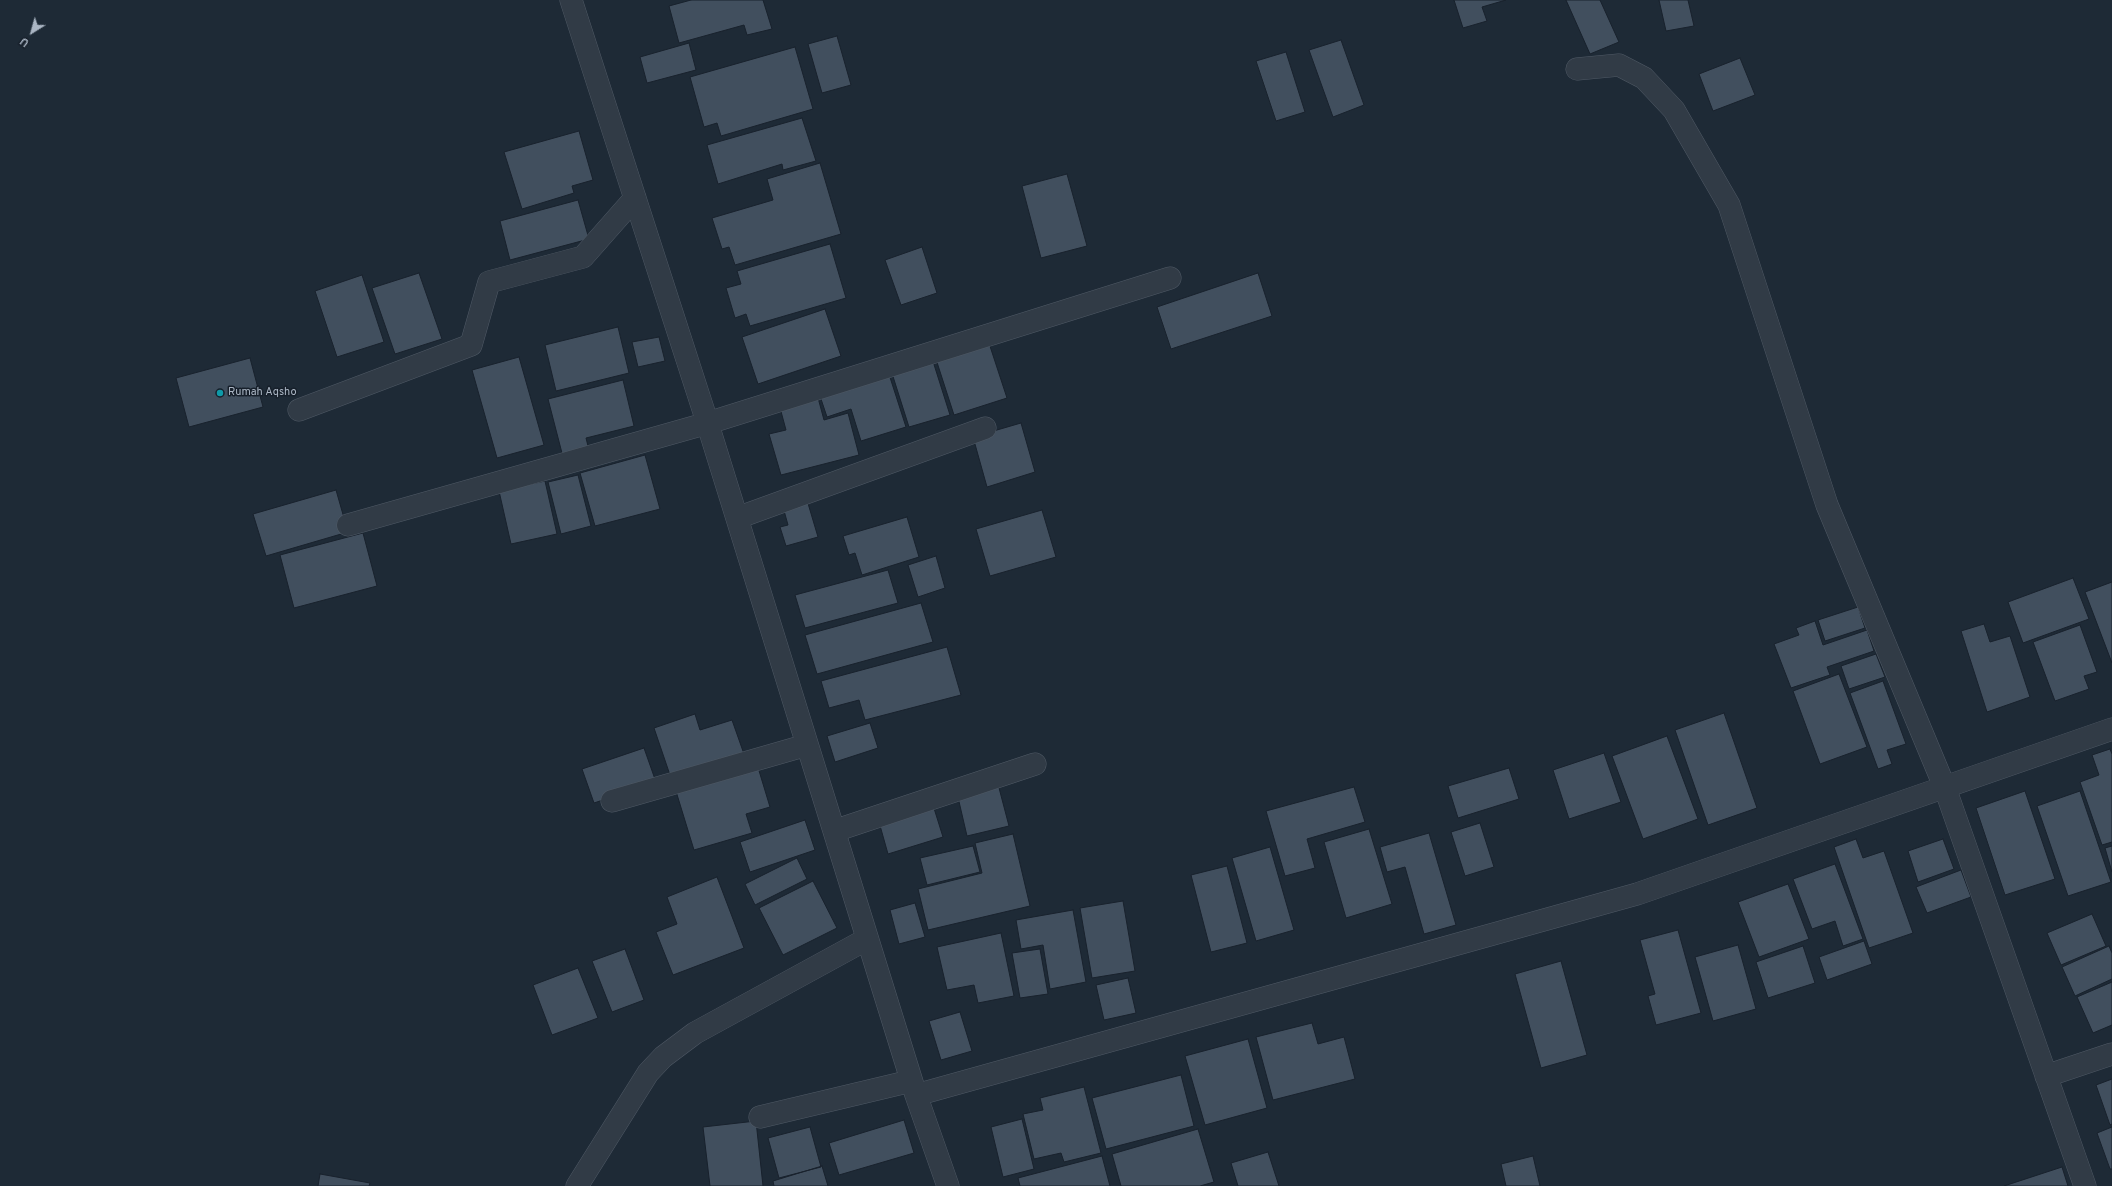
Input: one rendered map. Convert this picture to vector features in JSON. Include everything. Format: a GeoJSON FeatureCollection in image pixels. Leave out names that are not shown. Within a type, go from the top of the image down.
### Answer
{"type":"FeatureCollection","features":[{"type":"Feature","properties":{"kind":"street"},"geometry":{"type":"LineString","coordinates":[[571,0],[708,423],[914,1088],[948,1186]]}},
{"type":"Feature","properties":{"kind":"street"},"geometry":{"type":"LineString","coordinates":[[1577,68],[1619,65],[1644,78],[1674,110],[1729,204],[1827,505],[1945,788],[2085,1186]]}},
{"type":"Feature","properties":{"kind":"street"},"geometry":{"type":"LineString","coordinates":[[299,410],[471,345],[489,282],[583,257],[635,198]]}},
{"type":"Feature","properties":{"kind":"street"},"geometry":{"type":"LineString","coordinates":[[348,525],[708,423],[1170,278]]}},
{"type":"Feature","properties":{"kind":"street"},"geometry":{"type":"LineString","coordinates":[[737,518],[985,428]]}},
{"type":"Feature","properties":{"kind":"street"},"geometry":{"type":"LineString","coordinates":[[760,1117],[914,1088],[1637,894],[2112,730]]}},
{"type":"Feature","properties":{"kind":"street"},"geometry":{"type":"LineString","coordinates":[[612,801],[807,745]]}},
{"type":"Feature","properties":{"kind":"street"},"geometry":{"type":"LineString","coordinates":[[834,832],[1035,764]]}},
{"type":"Feature","properties":{"kind":"street"},"geometry":{"type":"LineString","coordinates":[[577,1186],[648,1073],[663,1057],[695,1033],[867,939]]}},
{"type":"Feature","properties":{"kind":"street"},"geometry":{"type":"LineString","coordinates":[[2046,1076],[2112,1054]]}},
{"type":"Feature","properties":{"kind":"building"},"geometry":{"type":"Polygon","coordinates":[[[691,0],[763,0],[772,29],[747,35],[744,25],[679,43],[669,6],[691,0]]]}},
{"type":"Feature","properties":{"kind":"building"},"geometry":{"type":"Polygon","coordinates":[[[1454,0],[1506,0],[1482,7],[1487,21],[1463,28],[1454,0]]]}},
{"type":"Feature","properties":{"kind":"building"},"geometry":{"type":"Polygon","coordinates":[[[1566,0],[1600,0],[1619,42],[1590,54],[1566,0]]]}},
{"type":"Feature","properties":{"kind":"building"},"geometry":{"type":"Polygon","coordinates":[[[1659,0],[1688,0],[1694,26],[1666,31],[1659,0]]]}},
{"type":"Feature","properties":{"kind":"building"},"geometry":{"type":"Polygon","coordinates":[[[837,36],[851,85],[822,93],[808,44],[837,36]]]}},
{"type":"Feature","properties":{"kind":"building"},"geometry":{"type":"Polygon","coordinates":[[[1341,40],[1364,105],[1333,117],[1309,50],[1341,40]]]}},
{"type":"Feature","properties":{"kind":"building"},"geometry":{"type":"Polygon","coordinates":[[[689,43],[696,70],[647,83],[640,57],[689,43]]]}},
{"type":"Feature","properties":{"kind":"building"},"geometry":{"type":"Polygon","coordinates":[[[795,47],[813,109],[721,136],[717,123],[704,127],[690,77],[795,47]]]}},
{"type":"Feature","properties":{"kind":"building"},"geometry":{"type":"Polygon","coordinates":[[[1286,52],[1305,112],[1276,121],[1256,61],[1286,52]]]}},
{"type":"Feature","properties":{"kind":"building"},"geometry":{"type":"Polygon","coordinates":[[[1740,58],[1755,95],[1713,111],[1699,74],[1740,58]]]}},
{"type":"Feature","properties":{"kind":"building"},"geometry":{"type":"Polygon","coordinates":[[[802,118],[816,161],[783,170],[782,164],[718,184],[707,145],[802,118]]]}},
{"type":"Feature","properties":{"kind":"building"},"geometry":{"type":"Polygon","coordinates":[[[579,131],[593,180],[572,186],[574,193],[522,209],[504,152],[579,131]]]}},
{"type":"Feature","properties":{"kind":"building"},"geometry":{"type":"Polygon","coordinates":[[[820,163],[841,234],[735,265],[729,247],[722,249],[712,218],[773,200],[767,179],[820,163]]]}},
{"type":"Feature","properties":{"kind":"building"},"geometry":{"type":"Polygon","coordinates":[[[1067,174],[1087,246],[1041,258],[1022,186],[1067,174]]]}},
{"type":"Feature","properties":{"kind":"building"},"geometry":{"type":"Polygon","coordinates":[[[578,200],[589,239],[510,260],[500,221],[578,200]]]}},
{"type":"Feature","properties":{"kind":"building"},"geometry":{"type":"Polygon","coordinates":[[[830,244],[846,298],[750,326],[746,314],[735,318],[726,288],[741,284],[737,271],[830,244]]]}},
{"type":"Feature","properties":{"kind":"building"},"geometry":{"type":"Polygon","coordinates":[[[922,247],[937,293],[901,305],[885,260],[922,247]]]}},
{"type":"Feature","properties":{"kind":"building"},"geometry":{"type":"Polygon","coordinates":[[[419,273],[442,339],[395,354],[372,288],[419,273]]]}},
{"type":"Feature","properties":{"kind":"building"},"geometry":{"type":"Polygon","coordinates":[[[1258,273],[1272,316],[1171,349],[1157,307],[1258,273]]]}},
{"type":"Feature","properties":{"kind":"building"},"geometry":{"type":"Polygon","coordinates":[[[362,275],[384,342],[337,357],[315,291],[362,275]]]}},
{"type":"Feature","properties":{"kind":"building"},"geometry":{"type":"Polygon","coordinates":[[[825,309],[841,356],[758,384],[742,337],[825,309]]]}},
{"type":"Feature","properties":{"kind":"building"},"geometry":{"type":"Polygon","coordinates":[[[618,327],[629,373],[556,391],[545,345],[618,327]]]}},
{"type":"Feature","properties":{"kind":"building"},"geometry":{"type":"Polygon","coordinates":[[[659,337],[665,361],[638,367],[632,342],[659,337]]]}},
{"type":"Feature","properties":{"kind":"building"},"geometry":{"type":"Polygon","coordinates":[[[987,337],[1007,398],[954,415],[934,353],[987,337]]]}},
{"type":"Feature","properties":{"kind":"building"},"geometry":{"type":"Polygon","coordinates":[[[931,355],[950,415],[909,427],[890,367],[931,355]]]}},
{"type":"Feature","properties":{"kind":"building"},"geometry":{"type":"Polygon","coordinates":[[[519,357],[544,445],[497,458],[472,370],[519,357]]]}},
{"type":"Feature","properties":{"kind":"building","name":"Rumah Aqsho"},"geometry":{"type":"Polygon","coordinates":[[[250,358],[263,407],[189,427],[176,378],[250,358]]]}},
{"type":"Feature","properties":{"kind":"building"},"geometry":{"type":"Polygon","coordinates":[[[887,368],[906,427],[861,441],[851,409],[827,417],[818,390],[887,368]]]}},
{"type":"Feature","properties":{"kind":"building"},"geometry":{"type":"Polygon","coordinates":[[[623,380],[634,426],[586,438],[589,450],[563,457],[548,399],[623,380]]]}},
{"type":"Feature","properties":{"kind":"building"},"geometry":{"type":"Polygon","coordinates":[[[817,394],[824,420],[848,413],[859,455],[781,475],[769,434],[786,430],[779,404],[817,394]]]}},
{"type":"Feature","properties":{"kind":"building"},"geometry":{"type":"Polygon","coordinates":[[[1021,423],[1035,472],[987,487],[973,437],[1021,423]]]}},
{"type":"Feature","properties":{"kind":"building"},"geometry":{"type":"Polygon","coordinates":[[[645,455],[660,509],[595,526],[580,473],[645,455]]]}},
{"type":"Feature","properties":{"kind":"building"},"geometry":{"type":"Polygon","coordinates":[[[578,475],[591,526],[561,534],[548,482],[578,475]]]}},
{"type":"Feature","properties":{"kind":"building"},"geometry":{"type":"Polygon","coordinates":[[[545,481],[557,534],[511,544],[499,491],[545,481]]]}},
{"type":"Feature","properties":{"kind":"building"},"geometry":{"type":"Polygon","coordinates":[[[336,490],[348,532],[266,556],[253,514],[336,490]]]}},
{"type":"Feature","properties":{"kind":"building"},"geometry":{"type":"Polygon","coordinates":[[[807,500],[818,537],[786,546],[780,527],[788,525],[783,507],[807,500]]]}},
{"type":"Feature","properties":{"kind":"building"},"geometry":{"type":"Polygon","coordinates":[[[1042,510],[1056,557],[990,576],[976,529],[1042,510]]]}},
{"type":"Feature","properties":{"kind":"building"},"geometry":{"type":"Polygon","coordinates":[[[907,517],[919,557],[862,575],[855,553],[849,555],[843,536],[907,517]]]}},
{"type":"Feature","properties":{"kind":"building"},"geometry":{"type":"Polygon","coordinates":[[[363,533],[377,586],[294,608],[280,555],[363,533]]]}},
{"type":"Feature","properties":{"kind":"building"},"geometry":{"type":"Polygon","coordinates":[[[936,556],[945,588],[918,597],[908,565],[936,556]]]}},
{"type":"Feature","properties":{"kind":"building"},"geometry":{"type":"Polygon","coordinates":[[[888,570],[898,603],[805,628],[795,595],[888,570]]]}},
{"type":"Feature","properties":{"kind":"building"},"geometry":{"type":"Polygon","coordinates":[[[2073,578],[2089,619],[2023,643],[2008,602],[2073,578]]]}},
{"type":"Feature","properties":{"kind":"building"},"geometry":{"type":"Polygon","coordinates":[[[2112,582],[2112,663],[2085,592],[2112,582]]]}},
{"type":"Feature","properties":{"kind":"building"},"geometry":{"type":"Polygon","coordinates":[[[921,603],[933,642],[817,674],[805,635],[921,603]]]}},
{"type":"Feature","properties":{"kind":"building"},"geometry":{"type":"Polygon","coordinates":[[[1858,607],[1865,628],[1825,641],[1818,620],[1858,607]]]}},
{"type":"Feature","properties":{"kind":"building"},"geometry":{"type":"Polygon","coordinates":[[[1815,621],[1823,645],[1867,630],[1874,651],[1827,667],[1830,675],[1791,688],[1774,644],[1799,635],[1796,628],[1815,621]]]}},
{"type":"Feature","properties":{"kind":"building"},"geometry":{"type":"Polygon","coordinates":[[[1984,624],[1990,642],[2010,636],[2030,697],[1987,712],[1961,631],[1984,624]]]}},
{"type":"Feature","properties":{"kind":"building"},"geometry":{"type":"Polygon","coordinates":[[[2080,625],[2097,672],[2084,676],[2089,689],[2055,701],[2033,642],[2080,625]]]}},
{"type":"Feature","properties":{"kind":"building"},"geometry":{"type":"Polygon","coordinates":[[[947,647],[961,695],[865,720],[859,700],[829,708],[821,681],[947,647]]]}},
{"type":"Feature","properties":{"kind":"building"},"geometry":{"type":"Polygon","coordinates":[[[1876,654],[1885,677],[1849,689],[1841,666],[1876,654]]]}},
{"type":"Feature","properties":{"kind":"building"},"geometry":{"type":"Polygon","coordinates":[[[1839,674],[1867,747],[1820,764],[1793,691],[1839,674]]]}},
{"type":"Feature","properties":{"kind":"building"},"geometry":{"type":"Polygon","coordinates":[[[1883,681],[1906,744],[1887,750],[1892,764],[1878,769],[1850,693],[1883,681]]]}},
{"type":"Feature","properties":{"kind":"building"},"geometry":{"type":"Polygon","coordinates":[[[1724,713],[1757,808],[1708,825],[1675,730],[1724,713]]]}},
{"type":"Feature","properties":{"kind":"building"},"geometry":{"type":"Polygon","coordinates":[[[695,714],[700,730],[732,720],[744,754],[671,778],[654,728],[695,714]]]}},
{"type":"Feature","properties":{"kind":"building"},"geometry":{"type":"Polygon","coordinates":[[[870,723],[878,748],[835,762],[827,736],[870,723]]]}},
{"type":"Feature","properties":{"kind":"building"},"geometry":{"type":"Polygon","coordinates":[[[1667,736],[1698,819],[1643,839],[1612,756],[1667,736]]]}},
{"type":"Feature","properties":{"kind":"building"},"geometry":{"type":"Polygon","coordinates":[[[644,748],[656,782],[594,803],[582,769],[644,748]]]}},
{"type":"Feature","properties":{"kind":"building"},"geometry":{"type":"Polygon","coordinates":[[[2110,749],[2112,754],[2112,842],[2102,845],[2080,782],[2099,775],[2092,755],[2110,749]]]}},
{"type":"Feature","properties":{"kind":"building"},"geometry":{"type":"Polygon","coordinates":[[[1604,753],[1621,802],[1569,819],[1553,770],[1604,753]]]}},
{"type":"Feature","properties":{"kind":"building"},"geometry":{"type":"Polygon","coordinates":[[[757,764],[770,807],[746,814],[752,833],[694,850],[675,788],[757,764]]]}},
{"type":"Feature","properties":{"kind":"building"},"geometry":{"type":"Polygon","coordinates":[[[1509,768],[1519,799],[1458,818],[1448,786],[1509,768]]]}},
{"type":"Feature","properties":{"kind":"building"},"geometry":{"type":"Polygon","coordinates":[[[998,784],[1009,826],[967,836],[957,793],[998,784]]]}},
{"type":"Feature","properties":{"kind":"building"},"geometry":{"type":"Polygon","coordinates":[[[1354,787],[1365,822],[1307,839],[1315,868],[1285,876],[1266,811],[1354,787]]]}},
{"type":"Feature","properties":{"kind":"building"},"geometry":{"type":"Polygon","coordinates":[[[2025,791],[2055,879],[2005,895],[1976,808],[2025,791]]]}},
{"type":"Feature","properties":{"kind":"building"},"geometry":{"type":"Polygon","coordinates":[[[2080,791],[2111,882],[2068,896],[2037,806],[2080,791]]]}},
{"type":"Feature","properties":{"kind":"building"},"geometry":{"type":"Polygon","coordinates":[[[933,805],[943,837],[888,854],[879,822],[933,805]]]}},
{"type":"Feature","properties":{"kind":"building"},"geometry":{"type":"Polygon","coordinates":[[[805,820],[815,850],[750,872],[740,842],[805,820]]]}},
{"type":"Feature","properties":{"kind":"building"},"geometry":{"type":"Polygon","coordinates":[[[1480,823],[1494,867],[1465,876],[1451,832],[1480,823]]]}},
{"type":"Feature","properties":{"kind":"building"},"geometry":{"type":"Polygon","coordinates":[[[1369,829],[1392,904],[1346,918],[1324,842],[1369,829]]]}},
{"type":"Feature","properties":{"kind":"building"},"geometry":{"type":"Polygon","coordinates":[[[1429,833],[1456,925],[1424,934],[1405,867],[1387,872],[1380,847],[1429,833]]]}},
{"type":"Feature","properties":{"kind":"building"},"geometry":{"type":"Polygon","coordinates":[[[1013,834],[1030,906],[928,930],[918,889],[982,873],[975,843],[1013,834]]]}},
{"type":"Feature","properties":{"kind":"building"},"geometry":{"type":"Polygon","coordinates":[[[1856,839],[1863,858],[1884,851],[1913,933],[1869,948],[1834,847],[1856,839]]]}},
{"type":"Feature","properties":{"kind":"building"},"geometry":{"type":"Polygon","coordinates":[[[1943,839],[1954,869],[1918,882],[1908,851],[1943,839]]]}},
{"type":"Feature","properties":{"kind":"building"},"geometry":{"type":"Polygon","coordinates":[[[973,846],[980,872],[927,885],[920,858],[973,846]]]}},
{"type":"Feature","properties":{"kind":"building"},"geometry":{"type":"Polygon","coordinates":[[[2112,846],[2112,872],[2105,848],[2112,846]]]}},
{"type":"Feature","properties":{"kind":"building"},"geometry":{"type":"Polygon","coordinates":[[[1270,847],[1294,930],[1256,941],[1232,858],[1270,847]]]}},
{"type":"Feature","properties":{"kind":"building"},"geometry":{"type":"Polygon","coordinates":[[[797,858],[807,879],[755,905],[745,884],[797,858]]]}},
{"type":"Feature","properties":{"kind":"building"},"geometry":{"type":"Polygon","coordinates":[[[1835,864],[1863,939],[1843,946],[1835,921],[1812,929],[1793,879],[1835,864]]]}},
{"type":"Feature","properties":{"kind":"building"},"geometry":{"type":"Polygon","coordinates":[[[1227,866],[1247,943],[1211,952],[1191,875],[1227,866]]]}},
{"type":"Feature","properties":{"kind":"building"},"geometry":{"type":"Polygon","coordinates":[[[1961,870],[1971,897],[1927,913],[1916,887],[1961,870]]]}},
{"type":"Feature","properties":{"kind":"building"},"geometry":{"type":"Polygon","coordinates":[[[717,877],[744,948],[673,975],[656,932],[677,924],[667,897],[717,877]]]}},
{"type":"Feature","properties":{"kind":"building"},"geometry":{"type":"Polygon","coordinates":[[[813,881],[837,928],[783,955],[759,908],[813,881]]]}},
{"type":"Feature","properties":{"kind":"building"},"geometry":{"type":"Polygon","coordinates":[[[1788,884],[1809,939],[1759,957],[1738,902],[1788,884]]]}},
{"type":"Feature","properties":{"kind":"building"},"geometry":{"type":"Polygon","coordinates":[[[1123,901],[1135,971],[1092,978],[1080,908],[1123,901]]]}},
{"type":"Feature","properties":{"kind":"building"},"geometry":{"type":"Polygon","coordinates":[[[915,903],[925,937],[899,944],[890,910],[915,903]]]}},
{"type":"Feature","properties":{"kind":"building"},"geometry":{"type":"Polygon","coordinates":[[[1073,910],[1086,982],[1050,989],[1043,945],[1021,949],[1016,920],[1073,910]]]}},
{"type":"Feature","properties":{"kind":"building"},"geometry":{"type":"Polygon","coordinates":[[[2092,914],[2106,946],[2061,965],[2047,933],[2092,914]]]}},
{"type":"Feature","properties":{"kind":"building"},"geometry":{"type":"Polygon","coordinates":[[[1678,930],[1701,1013],[1656,1025],[1648,996],[1655,994],[1640,940],[1678,930]]]}},
{"type":"Feature","properties":{"kind":"building"},"geometry":{"type":"Polygon","coordinates":[[[1001,933],[1014,996],[978,1003],[974,985],[947,990],[937,947],[1001,933]]]}},
{"type":"Feature","properties":{"kind":"building"},"geometry":{"type":"Polygon","coordinates":[[[1864,941],[1872,964],[1827,980],[1819,957],[1864,941]]]}},
{"type":"Feature","properties":{"kind":"building"},"geometry":{"type":"Polygon","coordinates":[[[1738,945],[1756,1009],[1713,1021],[1695,957],[1738,945]]]}},
{"type":"Feature","properties":{"kind":"building"},"geometry":{"type":"Polygon","coordinates":[[[1803,946],[1815,983],[1768,998],[1756,962],[1803,946]]]}},
{"type":"Feature","properties":{"kind":"building"},"geometry":{"type":"Polygon","coordinates":[[[2109,946],[2112,953],[2112,979],[2075,996],[2062,967],[2109,946]]]}},
{"type":"Feature","properties":{"kind":"building"},"geometry":{"type":"Polygon","coordinates":[[[625,949],[644,1000],[612,1012],[592,961],[625,949]]]}},
{"type":"Feature","properties":{"kind":"building"},"geometry":{"type":"Polygon","coordinates":[[[1040,949],[1048,994],[1020,998],[1012,953],[1040,949]]]}},
{"type":"Feature","properties":{"kind":"building"},"geometry":{"type":"Polygon","coordinates":[[[1561,961],[1587,1055],[1541,1068],[1515,974],[1561,961]]]}},
{"type":"Feature","properties":{"kind":"building"},"geometry":{"type":"Polygon","coordinates":[[[578,968],[598,1018],[552,1035],[533,985],[578,968]]]}},
{"type":"Feature","properties":{"kind":"building"},"geometry":{"type":"Polygon","coordinates":[[[1128,978],[1136,1013],[1104,1020],[1096,985],[1128,978]]]}},
{"type":"Feature","properties":{"kind":"building"},"geometry":{"type":"Polygon","coordinates":[[[2112,982],[2112,1025],[2093,1033],[2077,997],[2112,982]]]}},
{"type":"Feature","properties":{"kind":"building"},"geometry":{"type":"Polygon","coordinates":[[[960,1012],[972,1051],[941,1060],[929,1021],[960,1012]]]}},
{"type":"Feature","properties":{"kind":"building"},"geometry":{"type":"Polygon","coordinates":[[[1312,1023],[1318,1044],[1344,1037],[1355,1079],[1273,1100],[1256,1037],[1312,1023]]]}},
{"type":"Feature","properties":{"kind":"building"},"geometry":{"type":"Polygon","coordinates":[[[1248,1039],[1267,1108],[1205,1125],[1185,1056],[1248,1039]]]}},
{"type":"Feature","properties":{"kind":"building"},"geometry":{"type":"Polygon","coordinates":[[[1181,1075],[1194,1126],[1106,1149],[1092,1098],[1181,1075]]]}},
{"type":"Feature","properties":{"kind":"building"},"geometry":{"type":"Polygon","coordinates":[[[2112,1079],[2112,1124],[2110,1125],[2096,1085],[2112,1079]]]}},
{"type":"Feature","properties":{"kind":"building"},"geometry":{"type":"Polygon","coordinates":[[[1084,1087],[1101,1153],[1064,1162],[1061,1153],[1034,1159],[1023,1114],[1043,1110],[1040,1098],[1084,1087]]]}},
{"type":"Feature","properties":{"kind":"building"},"geometry":{"type":"Polygon","coordinates":[[[1022,1119],[1034,1169],[1003,1177],[991,1127],[1022,1119]]]}},
{"type":"Feature","properties":{"kind":"building"},"geometry":{"type":"Polygon","coordinates":[[[904,1120],[914,1153],[839,1175],[829,1143],[904,1120]]]}},
{"type":"Feature","properties":{"kind":"building"},"geometry":{"type":"Polygon","coordinates":[[[756,1121],[763,1186],[710,1186],[703,1127],[756,1121]]]}},
{"type":"Feature","properties":{"kind":"building"},"geometry":{"type":"Polygon","coordinates":[[[810,1127],[821,1167],[779,1178],[768,1138],[810,1127]]]}},
{"type":"Feature","properties":{"kind":"building"},"geometry":{"type":"Polygon","coordinates":[[[2112,1127],[2112,1169],[2110,1169],[2097,1133],[2112,1127]]]}},
{"type":"Feature","properties":{"kind":"building"},"geometry":{"type":"Polygon","coordinates":[[[1198,1129],[1214,1182],[1200,1186],[1121,1186],[1112,1154],[1198,1129]]]}},
{"type":"Feature","properties":{"kind":"building"},"geometry":{"type":"Polygon","coordinates":[[[1268,1152],[1279,1186],[1238,1186],[1231,1163],[1268,1152]]]}},
{"type":"Feature","properties":{"kind":"building"},"geometry":{"type":"Polygon","coordinates":[[[1102,1156],[1110,1186],[1020,1186],[1018,1178],[1102,1156]]]}},
{"type":"Feature","properties":{"kind":"building"},"geometry":{"type":"Polygon","coordinates":[[[1533,1156],[1540,1186],[1506,1186],[1501,1164],[1533,1156]]]}},
{"type":"Feature","properties":{"kind":"building"},"geometry":{"type":"Polygon","coordinates":[[[822,1166],[828,1186],[774,1186],[773,1181],[822,1166]]]}},
{"type":"Feature","properties":{"kind":"building"},"geometry":{"type":"Polygon","coordinates":[[[2062,1167],[2068,1186],[2004,1186],[2062,1167]]]}},
{"type":"Feature","properties":{"kind":"building"},"geometry":{"type":"Polygon","coordinates":[[[320,1174],[370,1183],[369,1186],[318,1186],[320,1174]]]}},
{"type":"Feature","properties":{"kind":"place","name":"Rumah Aqsho"},"geometry":{"type":"Point","coordinates":[220,393]}}]}
